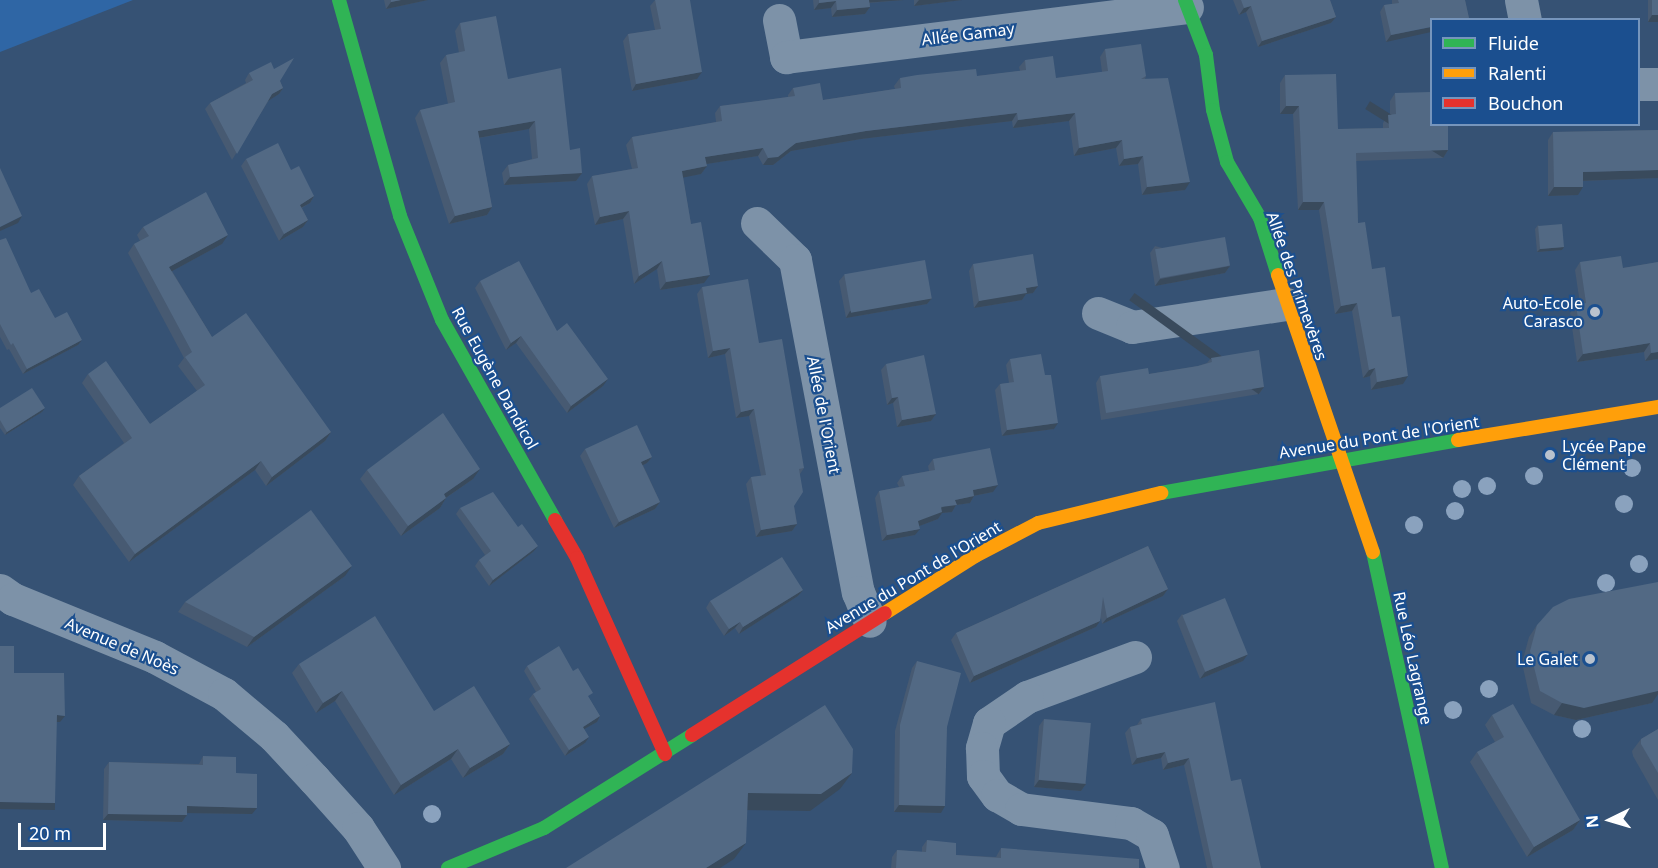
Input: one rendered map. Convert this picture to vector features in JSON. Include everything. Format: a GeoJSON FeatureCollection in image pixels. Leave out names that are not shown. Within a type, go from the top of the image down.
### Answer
{"type":"FeatureCollection","features":[{"type":"Feature","properties":{"kind":"street","name":"Rue Eugène Dandicol"},"geometry":{"type":"LineString","coordinates":[[339,0],[400,216],[442,320],[577,558],[665,754]]}},
{"type":"Feature","properties":{"kind":"street"},"geometry":{"type":"LineString","coordinates":[[1521,0],[1525,18]]}},
{"type":"Feature","properties":{"kind":"street","name":"Allée Gamay"},"geometry":{"type":"LineString","coordinates":[[779,20],[786,57],[1186,4]]}},
{"type":"Feature","properties":{"kind":"street","name":"Allée des Primevères"},"geometry":{"type":"LineString","coordinates":[[1186,4],[1206,55],[1213,110],[1227,162],[1260,218],[1286,304],[1339,460]]}},
{"type":"Feature","properties":{"kind":"street"},"geometry":{"type":"LineString","coordinates":[[1640,84],[1658,84]]}},
{"type":"Feature","properties":{"kind":"street","name":"Allée de l'Orient"},"geometry":{"type":"LineString","coordinates":[[757,223],[795,260],[858,592],[870,621]]}},
{"type":"Feature","properties":{"kind":"street"},"geometry":{"type":"LineString","coordinates":[[1098,313],[1132,327],[1286,304]]}},
{"type":"Feature","properties":{"kind":"street","name":"Avenue du Pont de l'Orient"},"geometry":{"type":"LineString","coordinates":[[448,868],[544,828],[665,754],[975,556],[1038,523],[1103,504],[1339,460],[1658,407]]}},
{"type":"Feature","properties":{"kind":"street","name":"Rue Léo Lagrange"},"geometry":{"type":"LineString","coordinates":[[1339,460],[1368,529],[1442,868]]}},
{"type":"Feature","properties":{"kind":"street","name":"Avenue de Noès"},"geometry":{"type":"LineString","coordinates":[[0,590],[13,599],[155,657],[224,694],[274,736],[298,762],[358,828],[384,868]]}},
{"type":"Feature","properties":{"kind":"street"},"geometry":{"type":"LineString","coordinates":[[1135,657],[1027,697],[989,723],[982,748],[983,776],[997,795],[1021,808],[1131,823],[1152,835],[1163,868]]}},
{"type":"Feature","properties":{"kind":"shaded area"},"geometry":{"type":"Polygon","coordinates":[[[0,0],[133,0],[0,52],[0,0]]]}},
{"type":"Feature","properties":{"kind":"building"},"geometry":{"type":"Polygon","coordinates":[[[655,0],[690,0],[702,72],[636,84],[628,34],[661,29],[655,0]]]}},
{"type":"Feature","properties":{"kind":"building"},"geometry":{"type":"Polygon","coordinates":[[[819,0],[869,0],[870,7],[837,10],[836,1],[819,3],[819,0]]]}},
{"type":"Feature","properties":{"kind":"building"},"geometry":{"type":"Polygon","coordinates":[[[1241,0],[1330,0],[1336,17],[1262,41],[1251,6],[1244,8],[1241,0]]]}},
{"type":"Feature","properties":{"kind":"building"},"geometry":{"type":"Polygon","coordinates":[[[1398,0],[1465,0],[1469,18],[1430,18],[1430,27],[1391,35],[1384,5],[1399,3],[1398,0]]]}},
{"type":"Feature","properties":{"kind":"building"},"geometry":{"type":"Polygon","coordinates":[[[1652,0],[1658,0],[1658,15],[1652,15],[1652,0]]]}},
{"type":"Feature","properties":{"kind":"building"},"geometry":{"type":"Polygon","coordinates":[[[496,16],[508,79],[561,68],[570,150],[580,148],[582,173],[510,177],[508,165],[538,158],[535,121],[478,131],[492,207],[455,216],[420,110],[455,102],[446,55],[465,51],[460,23],[496,16]]]}},
{"type":"Feature","properties":{"kind":"building"},"geometry":{"type":"Polygon","coordinates":[[[1141,44],[1146,76],[1141,79],[1168,78],[1190,182],[1147,187],[1143,156],[1124,159],[1122,140],[1079,148],[1075,113],[1018,120],[1017,113],[866,131],[796,143],[778,157],[768,158],[763,148],[705,157],[707,166],[682,171],[691,224],[701,222],[710,275],[666,282],[662,261],[639,276],[629,211],[600,217],[592,176],[638,168],[632,137],[722,121],[720,106],[795,96],[793,88],[820,83],[823,100],[901,88],[900,78],[917,75],[976,69],[977,76],[1026,70],[1025,60],[1053,56],[1056,78],[1108,71],[1105,49],[1141,44]]]}},
{"type":"Feature","properties":{"kind":"building"},"geometry":{"type":"Polygon","coordinates":[[[294,58],[280,81],[283,88],[272,94],[237,154],[210,103],[253,80],[249,73],[271,62],[274,69],[294,58]]]}},
{"type":"Feature","properties":{"kind":"building"},"geometry":{"type":"Polygon","coordinates":[[[1336,74],[1338,129],[1389,128],[1388,115],[1396,114],[1395,93],[1430,92],[1430,126],[1448,126],[1448,150],[1356,153],[1358,223],[1365,222],[1372,269],[1385,267],[1392,317],[1400,316],[1408,376],[1377,382],[1375,368],[1369,370],[1357,303],[1341,306],[1324,202],[1303,202],[1299,106],[1286,106],[1285,75],[1336,74]]]}},
{"type":"Feature","properties":{"kind":"building"},"geometry":{"type":"Polygon","coordinates":[[[1658,130],[1658,170],[1583,172],[1583,187],[1554,187],[1553,132],[1658,130]]]}},
{"type":"Feature","properties":{"kind":"building"},"geometry":{"type":"Polygon","coordinates":[[[278,143],[291,170],[299,166],[314,196],[300,205],[308,220],[284,234],[246,159],[278,143]]]}},
{"type":"Feature","properties":{"kind":"building"},"geometry":{"type":"Polygon","coordinates":[[[0,168],[22,216],[0,227],[0,168]]]}},
{"type":"Feature","properties":{"kind":"building"},"geometry":{"type":"Polygon","coordinates":[[[206,192],[228,235],[169,267],[212,337],[246,313],[331,432],[272,477],[261,461],[135,554],[79,476],[132,438],[88,374],[106,361],[150,424],[205,385],[185,357],[192,352],[134,244],[149,236],[143,227],[206,192]]]}},
{"type":"Feature","properties":{"kind":"building"},"geometry":{"type":"Polygon","coordinates":[[[1562,224],[1564,247],[1540,249],[1538,226],[1562,224]]]}},
{"type":"Feature","properties":{"kind":"building"},"geometry":{"type":"Polygon","coordinates":[[[1225,237],[1230,266],[1160,278],[1155,249],[1225,237]]]}},
{"type":"Feature","properties":{"kind":"building"},"geometry":{"type":"Polygon","coordinates":[[[6,238],[31,293],[39,289],[55,318],[67,312],[82,340],[27,369],[0,324],[0,240],[6,238]]]}},
{"type":"Feature","properties":{"kind":"building"},"geometry":{"type":"Polygon","coordinates":[[[1033,254],[1038,286],[1026,288],[1027,293],[979,301],[973,264],[1033,254]]]}},
{"type":"Feature","properties":{"kind":"building"},"geometry":{"type":"Polygon","coordinates":[[[1621,256],[1623,268],[1658,262],[1658,352],[1651,353],[1650,343],[1583,354],[1576,305],[1586,303],[1580,262],[1621,256]]]}},
{"type":"Feature","properties":{"kind":"building"},"geometry":{"type":"Polygon","coordinates":[[[925,260],[932,298],[851,313],[844,274],[925,260]]]}},
{"type":"Feature","properties":{"kind":"building"},"geometry":{"type":"Polygon","coordinates":[[[519,261],[557,331],[567,323],[608,379],[571,406],[521,336],[511,343],[480,281],[519,261]]]}},
{"type":"Feature","properties":{"kind":"building"},"geometry":{"type":"Polygon","coordinates":[[[748,279],[759,343],[782,339],[804,468],[799,469],[803,492],[794,506],[797,524],[761,530],[751,477],[766,475],[754,409],[741,412],[730,348],[713,351],[702,287],[748,279]]]}},
{"type":"Feature","properties":{"kind":"building"},"geometry":{"type":"Polygon","coordinates":[[[1259,350],[1264,387],[1106,413],[1100,376],[1148,368],[1149,374],[1198,366],[1212,362],[1211,358],[1259,350]]]}},
{"type":"Feature","properties":{"kind":"building"},"geometry":{"type":"Polygon","coordinates":[[[1041,354],[1045,375],[1051,375],[1058,423],[1007,430],[1000,384],[1014,382],[1010,359],[1041,354]]]}},
{"type":"Feature","properties":{"kind":"building"},"geometry":{"type":"Polygon","coordinates":[[[924,355],[936,414],[902,420],[898,397],[892,398],[886,364],[924,355]]]}},
{"type":"Feature","properties":{"kind":"building"},"geometry":{"type":"Polygon","coordinates":[[[32,388],[45,408],[7,432],[0,420],[0,408],[32,388]]]}},
{"type":"Feature","properties":{"kind":"building"},"geometry":{"type":"Polygon","coordinates":[[[443,413],[480,469],[444,494],[446,498],[408,526],[367,470],[443,413]]]}},
{"type":"Feature","properties":{"kind":"building"},"geometry":{"type":"Polygon","coordinates":[[[637,425],[652,457],[641,462],[660,502],[619,522],[585,449],[637,425]]]}},
{"type":"Feature","properties":{"kind":"building"},"geometry":{"type":"Polygon","coordinates":[[[990,448],[998,485],[973,490],[974,496],[955,500],[957,505],[941,507],[942,512],[918,521],[920,529],[887,535],[879,491],[905,486],[902,476],[935,470],[933,459],[990,448]]]}},
{"type":"Feature","properties":{"kind":"building"},"geometry":{"type":"Polygon","coordinates":[[[493,492],[518,527],[522,524],[538,546],[493,580],[479,560],[491,551],[460,508],[493,492]]]}},
{"type":"Feature","properties":{"kind":"building"},"geometry":{"type":"Polygon","coordinates":[[[311,510],[352,566],[254,637],[185,602],[311,510]]]}},
{"type":"Feature","properties":{"kind":"building"},"geometry":{"type":"Polygon","coordinates":[[[1148,546],[1168,589],[1107,618],[1103,597],[1100,621],[974,676],[956,633],[1148,546]]]}},
{"type":"Feature","properties":{"kind":"building"},"geometry":{"type":"Polygon","coordinates":[[[782,557],[803,590],[743,627],[740,622],[729,629],[710,601],[782,557]]]}},
{"type":"Feature","properties":{"kind":"building","name":"Le Galet"},"geometry":{"type":"Polygon","coordinates":[[[1658,582],[1658,691],[1584,708],[1562,703],[1540,691],[1530,651],[1537,625],[1553,607],[1569,599],[1658,582]]]}},
{"type":"Feature","properties":{"kind":"building"},"geometry":{"type":"Polygon","coordinates":[[[1225,598],[1248,655],[1205,672],[1182,615],[1225,598]]]}},
{"type":"Feature","properties":{"kind":"building"},"geometry":{"type":"Polygon","coordinates":[[[375,616],[434,711],[474,686],[510,744],[470,768],[458,749],[401,785],[342,691],[323,703],[299,664],[375,616]]]}},
{"type":"Feature","properties":{"kind":"building"},"geometry":{"type":"Polygon","coordinates":[[[0,646],[14,646],[14,673],[64,673],[65,716],[57,715],[55,803],[0,802],[0,646]]]}},
{"type":"Feature","properties":{"kind":"building"},"geometry":{"type":"Polygon","coordinates":[[[559,646],[573,671],[578,668],[593,693],[588,696],[600,716],[583,727],[589,737],[569,750],[533,694],[541,689],[527,666],[559,646]]]}},
{"type":"Feature","properties":{"kind":"building"},"geometry":{"type":"Polygon","coordinates":[[[917,661],[961,673],[947,727],[945,806],[899,805],[900,725],[917,661]]]}},
{"type":"Feature","properties":{"kind":"building"},"geometry":{"type":"Polygon","coordinates":[[[1215,702],[1231,781],[1241,779],[1261,868],[1213,868],[1189,758],[1168,763],[1165,752],[1137,758],[1130,727],[1142,724],[1141,719],[1215,702]]]}},
{"type":"Feature","properties":{"kind":"building"},"geometry":{"type":"Polygon","coordinates":[[[1513,704],[1580,820],[1534,847],[1477,752],[1504,737],[1492,715],[1513,704]]]}},
{"type":"Feature","properties":{"kind":"building"},"geometry":{"type":"Polygon","coordinates":[[[825,705],[853,749],[852,773],[821,794],[748,793],[746,843],[706,868],[566,868],[825,705]]]}},
{"type":"Feature","properties":{"kind":"building"},"geometry":{"type":"Polygon","coordinates":[[[1044,719],[1091,723],[1086,784],[1039,780],[1044,719]]]}},
{"type":"Feature","properties":{"kind":"building"},"geometry":{"type":"Polygon","coordinates":[[[1658,729],[1658,773],[1641,744],[1641,739],[1658,729]]]}},
{"type":"Feature","properties":{"kind":"building"},"geometry":{"type":"Polygon","coordinates":[[[203,756],[236,757],[236,773],[257,774],[257,808],[187,806],[187,815],[108,814],[109,762],[203,765],[203,756]]]}},
{"type":"Feature","properties":{"kind":"building"},"geometry":{"type":"Polygon","coordinates":[[[927,840],[956,843],[956,855],[1001,858],[1001,848],[1139,859],[1139,868],[896,868],[897,850],[926,852],[927,840]]]}},
{"type":"Feature","properties":{"kind":"traffic: fast"},"geometry":{"type":"LineString","coordinates":[[339,0],[400,216],[442,320],[555,520]]}},
{"type":"Feature","properties":{"kind":"traffic: fast"},"geometry":{"type":"LineString","coordinates":[[1185,0],[1206,55],[1213,110],[1227,162],[1260,218],[1278,275]]}},
{"type":"Feature","properties":{"kind":"traffic: fast"},"geometry":{"type":"LineString","coordinates":[[1161,493],[1458,440]]}},
{"type":"Feature","properties":{"kind":"traffic: fast"},"geometry":{"type":"LineString","coordinates":[[1373,552],[1442,868]]}},
{"type":"Feature","properties":{"kind":"traffic: fast"},"geometry":{"type":"LineString","coordinates":[[448,868],[544,828],[692,735]]}},
{"type":"Feature","properties":{"kind":"traffic: slow"},"geometry":{"type":"LineString","coordinates":[[1278,275],[1373,552]]}},
{"type":"Feature","properties":{"kind":"traffic: slow"},"geometry":{"type":"LineString","coordinates":[[1458,440],[1658,407]]}},
{"type":"Feature","properties":{"kind":"traffic: slow"},"geometry":{"type":"LineString","coordinates":[[885,613],[975,556],[1038,523],[1161,493]]}},
{"type":"Feature","properties":{"kind":"traffic: jam"},"geometry":{"type":"LineString","coordinates":[[555,520],[577,558],[665,754]]}},
{"type":"Feature","properties":{"kind":"traffic: jam"},"geometry":{"type":"LineString","coordinates":[[692,735],[885,613]]}},
{"type":"Feature","properties":{"kind":"place","name":"Auto-Ecole Carasco"},"geometry":{"type":"Point","coordinates":[1595,312]}},
{"type":"Feature","properties":{"kind":"place","name":"Lycée Pape Clément"},"geometry":{"type":"Point","coordinates":[1550,455]}},
{"type":"Feature","properties":{"kind":"place","name":"Le Galet"},"geometry":{"type":"Point","coordinates":[1590,659]}}]}
